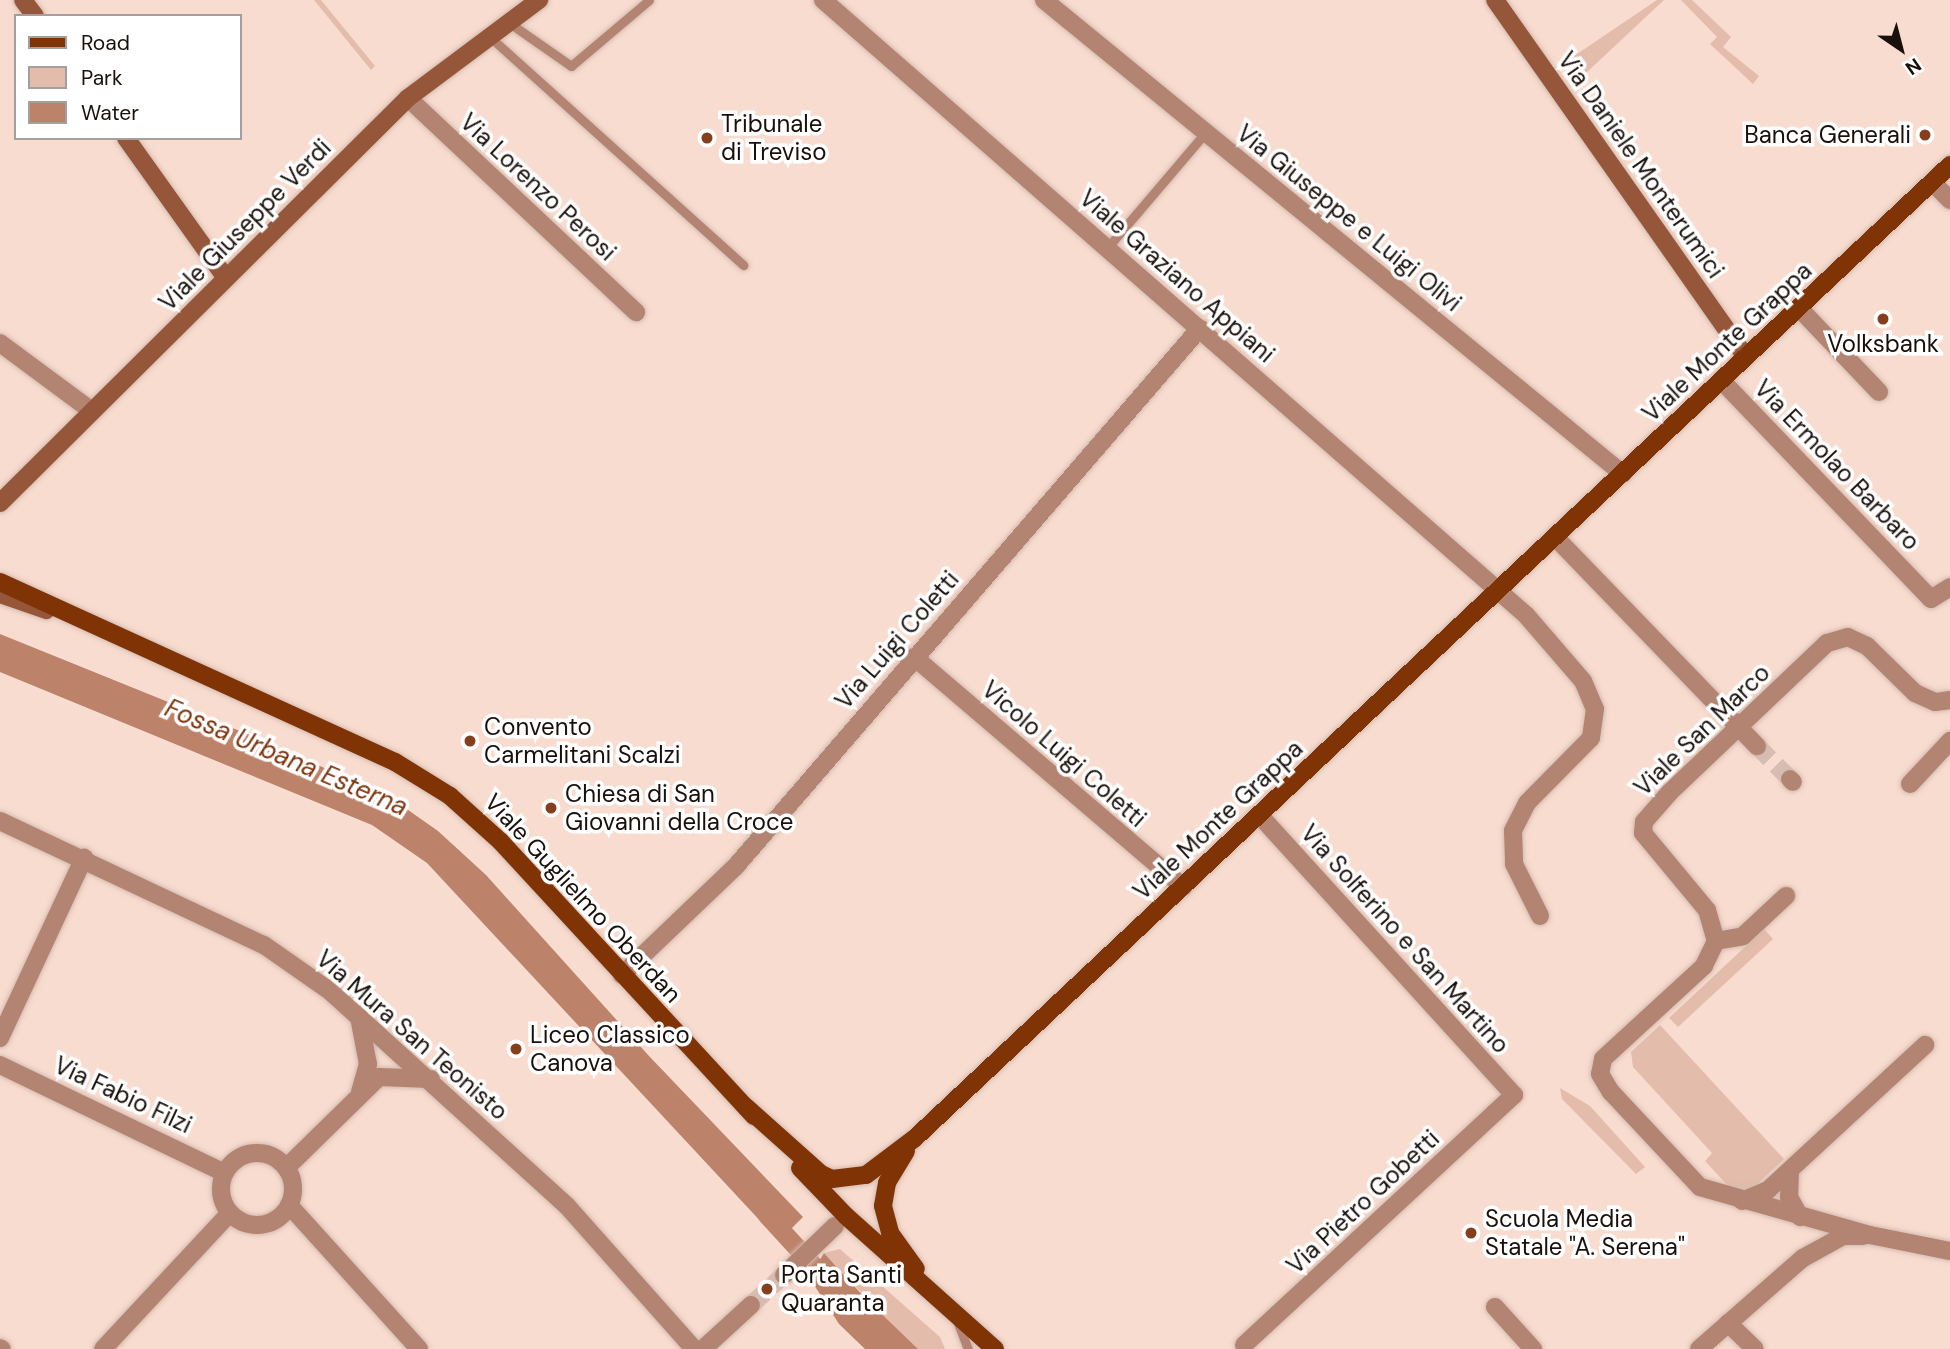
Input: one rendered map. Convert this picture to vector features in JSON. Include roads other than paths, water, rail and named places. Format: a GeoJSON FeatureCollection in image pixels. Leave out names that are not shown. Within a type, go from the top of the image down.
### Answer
{"type":"FeatureCollection","features":[{"type":"Feature","properties":{"kind":"main road","name":"Viale Monte Grappa"},"geometry":{"type":"LineString","coordinates":[[746,1107],[821,1174],[832,1179],[866,1175],[915,1138],[1721,380],[1942,179],[1950,165]]}},
{"type":"Feature","properties":{"kind":"main road","name":"Viale Guglielmo Oberdan"},"geometry":{"type":"LineString","coordinates":[[0,582],[395,762],[450,796],[500,842],[746,1107],[841,1221],[934,1294]]}},
{"type":"Feature","properties":{"kind":"main road","name":"Viale Monte Grappa"},"geometry":{"type":"LineString","coordinates":[[915,1138],[887,1183],[885,1220],[934,1294]]}},
{"type":"Feature","properties":{"kind":"main road"},"geometry":{"type":"LineString","coordinates":[[934,1294],[995,1349]]}},
{"type":"Feature","properties":{"kind":"street","name":"Viale Giuseppe Verdi"},"geometry":{"type":"LineString","coordinates":[[0,503],[408,98],[539,0]]}},
{"type":"Feature","properties":{"kind":"street","name":"Viale Graziano Appiani"},"geometry":{"type":"LineString","coordinates":[[823,0],[1200,328],[1496,593],[1529,617],[1589,690],[1595,709],[1586,746],[1527,803],[1513,831],[1514,864],[1540,916]]}},
{"type":"Feature","properties":{"kind":"street","name":"Via Giuseppe e Luigi Olivi"},"geometry":{"type":"LineString","coordinates":[[1044,0],[1623,474]]}},
{"type":"Feature","properties":{"kind":"street","name":"Via Daniele Monterumici"},"geometry":{"type":"LineString","coordinates":[[1494,0],[1746,357]]}},
{"type":"Feature","properties":{"kind":"street","name":"Via Lorenzo Perosi"},"geometry":{"type":"LineString","coordinates":[[408,98],[636,312]]}},
{"type":"Feature","properties":{"kind":"street"},"geometry":{"type":"LineString","coordinates":[[127,140],[226,278]]}},
{"type":"Feature","properties":{"kind":"street"},"geometry":{"type":"LineString","coordinates":[[1942,179],[1950,201]]}},
{"type":"Feature","properties":{"kind":"street"},"geometry":{"type":"LineString","coordinates":[[1799,308],[1879,392]]}},
{"type":"Feature","properties":{"kind":"street","name":"Via Luigi Coletti"},"geometry":{"type":"LineString","coordinates":[[622,975],[736,866],[1200,328]]}},
{"type":"Feature","properties":{"kind":"street"},"geometry":{"type":"LineString","coordinates":[[0,343],[92,411]]}},
{"type":"Feature","properties":{"kind":"street","name":"Via Ermolao Barbaro"},"geometry":{"type":"LineString","coordinates":[[1721,380],[1931,599],[1950,587]]}},
{"type":"Feature","properties":{"kind":"street"},"geometry":{"type":"LineString","coordinates":[[1555,537],[1757,746]]}},
{"type":"Feature","properties":{"kind":"street"},"geometry":{"type":"LineString","coordinates":[[0,573],[24,593]]}},
{"type":"Feature","properties":{"kind":"street"},"geometry":{"type":"LineString","coordinates":[[0,594],[93,626]]}},
{"type":"Feature","properties":{"kind":"street","name":"Viale San Marco"},"geometry":{"type":"LineString","coordinates":[[1716,942],[1707,910],[1647,842],[1644,822],[1827,643],[1848,637],[1867,646],[1915,693],[1935,702],[1950,700]]}},
{"type":"Feature","properties":{"kind":"street","name":"Vicolo Luigi Coletti"},"geometry":{"type":"LineString","coordinates":[[914,657],[1183,887]]}},
{"type":"Feature","properties":{"kind":"street"},"geometry":{"type":"LineString","coordinates":[[1910,785],[1950,741]]}},
{"type":"Feature","properties":{"kind":"street","name":"Via Solferino e San Martino"},"geometry":{"type":"LineString","coordinates":[[1259,816],[1514,1096]]}},
{"type":"Feature","properties":{"kind":"street","name":"Via Mura San Teonisto"},"geometry":{"type":"LineString","coordinates":[[0,821],[84,858],[264,945],[359,1017],[431,1079],[567,1206],[694,1349]]}},
{"type":"Feature","properties":{"kind":"street"},"geometry":{"type":"LineString","coordinates":[[0,1038],[84,858]]}},
{"type":"Feature","properties":{"kind":"street"},"geometry":{"type":"LineString","coordinates":[[1786,896],[1743,936],[1716,942],[1703,966],[1603,1059],[1600,1074],[1611,1092],[1700,1187],[1870,1235],[1950,1251]]}},
{"type":"Feature","properties":{"kind":"street"},"geometry":{"type":"LineString","coordinates":[[359,1017],[368,1064],[360,1092]]}},
{"type":"Feature","properties":{"kind":"street"},"geometry":{"type":"LineString","coordinates":[[1742,1201],[1768,1190],[1925,1045]]}},
{"type":"Feature","properties":{"kind":"street","name":"Via Fabio Filzi"},"geometry":{"type":"LineString","coordinates":[[0,1065],[224,1173]]}},
{"type":"Feature","properties":{"kind":"street"},"geometry":{"type":"LineString","coordinates":[[286,1168],[360,1092],[379,1077],[431,1079]]}},
{"type":"Feature","properties":{"kind":"street","name":"Via Pietro Gobetti"},"geometry":{"type":"LineString","coordinates":[[1244,1345],[1514,1096]]}},
{"type":"Feature","properties":{"kind":"street"},"geometry":{"type":"LineString","coordinates":[[254,1153],[278,1159],[286,1168],[293,1186],[289,1205],[283,1214],[262,1225],[239,1221],[229,1214],[220,1194],[224,1173],[242,1156],[254,1153]]}},
{"type":"Feature","properties":{"kind":"street"},"geometry":{"type":"LineString","coordinates":[[1790,1171],[1789,1197],[1800,1217]]}},
{"type":"Feature","properties":{"kind":"street"},"geometry":{"type":"LineString","coordinates":[[289,1205],[419,1349]]}},
{"type":"Feature","properties":{"kind":"street"},"geometry":{"type":"LineString","coordinates":[[103,1349],[229,1214]]}},
{"type":"Feature","properties":{"kind":"street"},"geometry":{"type":"LineString","coordinates":[[784,1275],[841,1221]]}},
{"type":"Feature","properties":{"kind":"street"},"geometry":{"type":"LineString","coordinates":[[1699,1349],[1803,1258],[1843,1236],[1870,1235]]}},
{"type":"Feature","properties":{"kind":"street"},"geometry":{"type":"LineString","coordinates":[[703,1349],[751,1305]]}},
{"type":"Feature","properties":{"kind":"street"},"geometry":{"type":"LineString","coordinates":[[1495,1307],[1533,1349]]}},
{"type":"Feature","properties":{"kind":"street"},"geometry":{"type":"LineString","coordinates":[[1728,1323],[1755,1349]]}},
{"type":"Feature","properties":{"kind":"lane"},"geometry":{"type":"LineString","coordinates":[[508,22],[571,66],[649,0]]}},
{"type":"Feature","properties":{"kind":"lane"},"geometry":{"type":"LineString","coordinates":[[489,36],[743,265]]}},
{"type":"Feature","properties":{"kind":"lane"},"geometry":{"type":"LineString","coordinates":[[1108,247],[1206,132]]}},
{"type":"Feature","properties":{"kind":"lane"},"geometry":{"type":"LineString","coordinates":[[954,1312],[968,1349]]}},
{"type":"Feature","properties":{"kind":"water"},"geometry":{"type":"Polygon","coordinates":[[[0,634],[260,739],[391,798],[438,831],[486,875],[649,1056],[803,1217],[779,1241],[427,863],[372,825],[0,672],[0,634]]]}},
{"type":"Feature","properties":{"kind":"water"},"geometry":{"type":"Polygon","coordinates":[[[824,1253],[866,1299],[918,1349],[865,1349],[839,1324],[809,1277],[824,1253]]]}},
{"type":"Feature","properties":{"kind":"waterway","name":"Fossa Urbana Esterna"},"geometry":{"type":"LineString","coordinates":[[767,1215],[832,1286]]}},
{"type":"Feature","properties":{"kind":"tunnel"},"geometry":{"type":"LineString","coordinates":[[1757,746],[1790,779]]}},
{"type":"Feature","properties":{"kind":"tunnel"},"geometry":{"type":"LineString","coordinates":[[751,1305],[784,1275]]}},
{"type":"Feature","properties":{"kind":"place","name":"Banca Generali"},"geometry":{"type":"Point","coordinates":[1925,135]}},
{"type":"Feature","properties":{"kind":"place","name":"Tribunale di Treviso"},"geometry":{"type":"Point","coordinates":[707,138]}},
{"type":"Feature","properties":{"kind":"place","name":"Volksbank"},"geometry":{"type":"Point","coordinates":[1883,319]}},
{"type":"Feature","properties":{"kind":"place","name":"Convento Carmelitani Scalzi"},"geometry":{"type":"Point","coordinates":[470,741]}},
{"type":"Feature","properties":{"kind":"place","name":"Chiesa di San Giovanni della Croce"},"geometry":{"type":"Point","coordinates":[551,808]}},
{"type":"Feature","properties":{"kind":"place","name":"Liceo Classico Canova"},"geometry":{"type":"Point","coordinates":[516,1049]}},
{"type":"Feature","properties":{"kind":"place","name":"Scuola Media Statale \"A. Serena\""},"geometry":{"type":"Point","coordinates":[1471,1233]}},
{"type":"Feature","properties":{"kind":"place","name":"Porta Santi Quaranta"},"geometry":{"type":"Point","coordinates":[767,1289]}}]}
